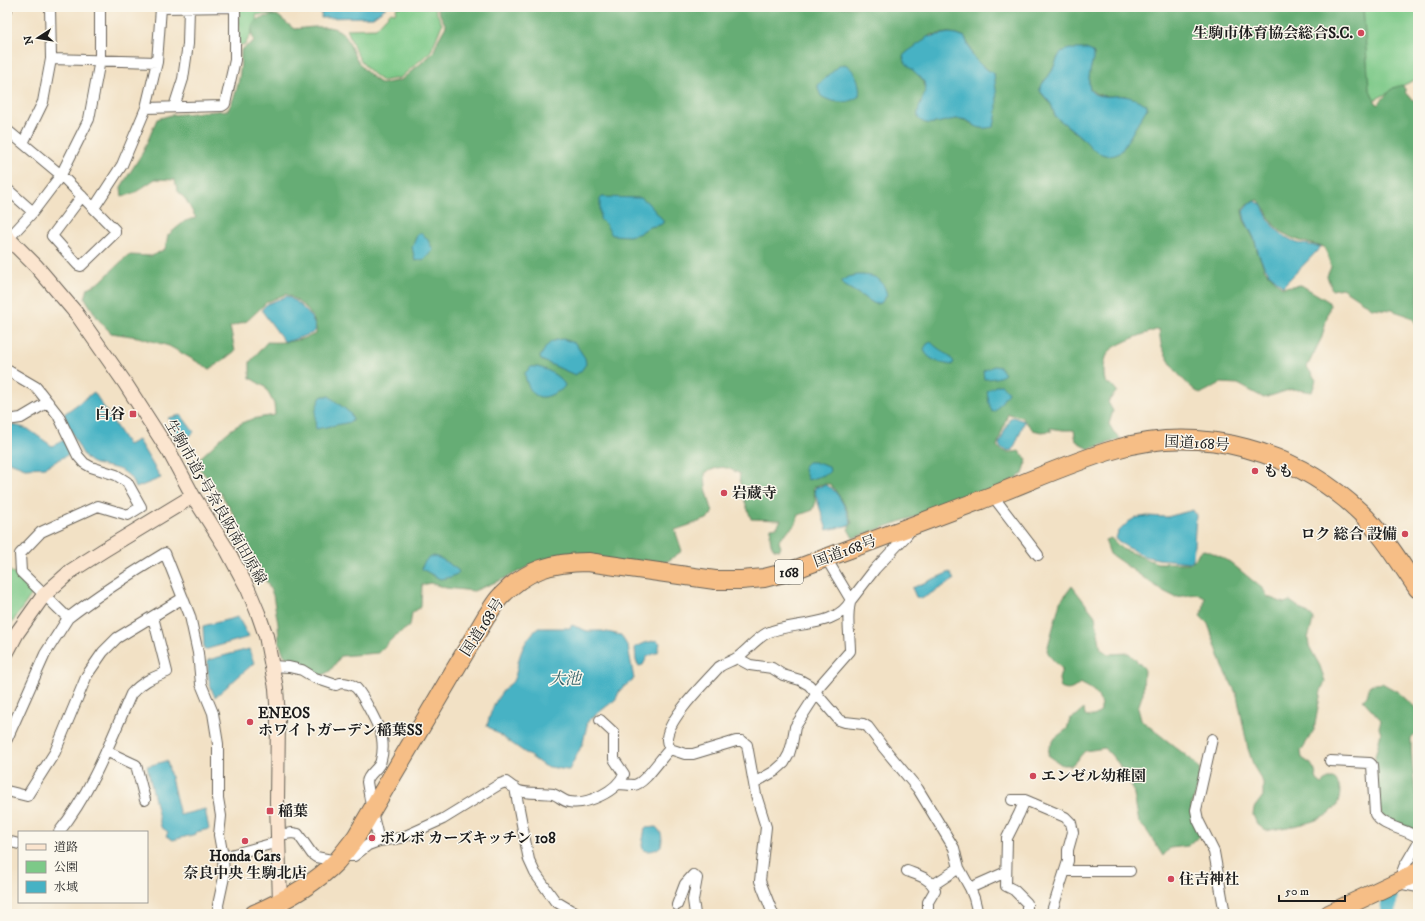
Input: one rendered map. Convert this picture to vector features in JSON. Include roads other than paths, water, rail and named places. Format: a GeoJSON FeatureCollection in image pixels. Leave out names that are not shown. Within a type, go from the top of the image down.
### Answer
{"type":"FeatureCollection","features":[{"type":"Feature","properties":{"kind":"highway","name":"国道168号"},"geometry":{"type":"LineString","coordinates":[[254,914],[281,908],[311,884],[339,858],[356,837],[372,812],[486,617],[500,597],[528,574],[549,566],[568,562],[588,562],[715,580],[764,578],[788,572],[1116,449],[1135,444],[1174,439],[1203,440],[1231,444],[1261,452],[1292,464],[1315,477],[1341,495],[1361,512],[1379,533],[1418,589]]}},
{"type":"Feature","properties":{"kind":"highway"},"geometry":{"type":"LineString","coordinates":[[1329,914],[1418,872]]}},
{"type":"Feature","properties":{"kind":"street"},"geometry":{"type":"LineString","coordinates":[[23,143],[43,102],[51,59],[50,7]]}},
{"type":"Feature","properties":{"kind":"street"},"geometry":{"type":"LineString","coordinates":[[8,238],[33,212],[61,175],[89,119],[100,60],[100,7]]}},
{"type":"Feature","properties":{"kind":"street"},"geometry":{"type":"LineString","coordinates":[[174,107],[183,79],[188,44],[189,7]]}},
{"type":"Feature","properties":{"kind":"street"},"geometry":{"type":"LineString","coordinates":[[94,208],[122,165],[146,108],[157,62],[161,8],[235,7],[235,60],[225,104],[222,106],[146,108]]}},
{"type":"Feature","properties":{"kind":"street"},"geometry":{"type":"LineString","coordinates":[[51,59],[157,62]]}},
{"type":"Feature","properties":{"kind":"street"},"geometry":{"type":"LineString","coordinates":[[7,130],[61,175],[82,196],[94,208],[115,230],[115,233],[80,266],[78,266],[52,236],[82,196]]}},
{"type":"Feature","properties":{"kind":"street"},"geometry":{"type":"LineString","coordinates":[[7,189],[33,212]]}},
{"type":"Feature","properties":{"kind":"street","name":"生駒市道5号奈良阪南田原線"},"geometry":{"type":"LineString","coordinates":[[8,238],[36,266],[76,313],[125,383],[170,453],[193,496],[226,548],[248,589],[258,613],[266,636],[276,688],[278,719],[278,839],[281,908]]}},
{"type":"Feature","properties":{"kind":"street"},"geometry":{"type":"LineString","coordinates":[[7,370],[36,387],[58,415],[78,456],[84,463],[91,467],[116,475],[127,482],[150,522]]}},
{"type":"Feature","properties":{"kind":"street"},"geometry":{"type":"LineString","coordinates":[[7,420],[21,418],[48,402]]}},
{"type":"Feature","properties":{"kind":"street"},"geometry":{"type":"LineString","coordinates":[[992,495],[1038,555]]}},
{"type":"Feature","properties":{"kind":"street"},"geometry":{"type":"LineString","coordinates":[[7,652],[17,633],[44,595],[71,571],[193,496]]}},
{"type":"Feature","properties":{"kind":"street"},"geometry":{"type":"LineString","coordinates":[[68,618],[21,572],[20,554],[41,532],[98,506],[128,516],[141,507]]}},
{"type":"Feature","properties":{"kind":"street"},"geometry":{"type":"LineString","coordinates":[[670,749],[667,739],[678,714],[719,667],[736,658],[766,634],[774,630],[808,624],[830,618],[844,611],[875,569],[915,525]]}},
{"type":"Feature","properties":{"kind":"street"},"geometry":{"type":"LineString","coordinates":[[7,739],[45,654],[68,618],[114,585],[165,553],[190,616],[198,653],[201,684],[213,713],[218,744],[218,798],[221,816],[219,836],[223,857],[224,877],[218,906],[219,914]]}},
{"type":"Feature","properties":{"kind":"street"},"geometry":{"type":"LineString","coordinates":[[754,783],[775,771],[784,763],[789,754],[796,727],[816,692],[850,651],[848,609],[850,601],[826,558]]}},
{"type":"Feature","properties":{"kind":"street"},"geometry":{"type":"LineString","coordinates":[[7,791],[27,796],[55,752],[87,675],[103,652],[117,638],[183,598]]}},
{"type":"Feature","properties":{"kind":"street"},"geometry":{"type":"LineString","coordinates":[[60,831],[71,818],[91,785],[131,694],[139,685],[167,672],[153,617]]}},
{"type":"Feature","properties":{"kind":"street"},"geometry":{"type":"LineString","coordinates":[[736,658],[750,665],[772,668],[783,675],[800,680],[809,685],[816,692],[839,720],[863,724],[868,727],[918,789],[954,848],[959,868],[970,888],[978,914]]}},
{"type":"Feature","properties":{"kind":"street"},"geometry":{"type":"LineString","coordinates":[[272,666],[288,666],[302,670],[315,678],[336,685],[340,683],[354,686],[359,691],[382,737],[381,761],[368,778],[367,782],[379,841]]}},
{"type":"Feature","properties":{"kind":"street"},"geometry":{"type":"LineString","coordinates":[[223,857],[292,833],[298,834],[312,854],[316,857],[339,858],[354,856],[368,845],[379,841],[401,838],[443,819],[500,784],[506,782],[524,792],[553,794],[559,796],[565,801],[575,802],[593,798],[612,789],[621,781],[624,774],[614,759],[614,733],[600,720]]}},
{"type":"Feature","properties":{"kind":"street"},"geometry":{"type":"LineString","coordinates":[[1212,739],[1196,810],[1198,820],[1214,852],[1225,914]]}},
{"type":"Feature","properties":{"kind":"street"},"geometry":{"type":"LineString","coordinates":[[670,749],[685,754],[693,754],[736,741],[742,741],[747,745],[756,795],[766,827],[760,881],[773,914]]}},
{"type":"Feature","properties":{"kind":"street"},"geometry":{"type":"LineString","coordinates":[[618,784],[635,785],[641,782],[670,749]]}},
{"type":"Feature","properties":{"kind":"street"},"geometry":{"type":"LineString","coordinates":[[106,751],[136,765],[145,800]]}},
{"type":"Feature","properties":{"kind":"street"},"geometry":{"type":"LineString","coordinates":[[1330,761],[1370,763],[1372,765],[1375,814],[1378,818],[1389,825],[1411,833],[1418,838]]}},
{"type":"Feature","properties":{"kind":"street"},"geometry":{"type":"LineString","coordinates":[[515,788],[529,860],[535,873],[555,900],[578,914]]}},
{"type":"Feature","properties":{"kind":"street"},"geometry":{"type":"LineString","coordinates":[[1012,800],[1024,800],[1065,817],[1071,823],[1073,832],[1068,850],[1068,861],[1051,914]]}},
{"type":"Feature","properties":{"kind":"street"},"geometry":{"type":"LineString","coordinates":[[1024,800],[1007,838],[1006,886],[1014,890],[1027,903],[1027,914]]}},
{"type":"Feature","properties":{"kind":"street"},"geometry":{"type":"LineString","coordinates":[[7,841],[18,844]]}},
{"type":"Feature","properties":{"kind":"street"},"geometry":{"type":"LineString","coordinates":[[1418,843],[1397,882],[1418,887]]}},
{"type":"Feature","properties":{"kind":"street"},"geometry":{"type":"LineString","coordinates":[[933,885],[959,868]]}},
{"type":"Feature","properties":{"kind":"street"},"geometry":{"type":"LineString","coordinates":[[907,871],[928,880],[933,885],[935,890],[928,902],[928,914]]}},
{"type":"Feature","properties":{"kind":"street"},"geometry":{"type":"LineString","coordinates":[[1065,871],[1130,871]]}},
{"type":"Feature","properties":{"kind":"street"},"geometry":{"type":"LineString","coordinates":[[970,888],[1006,872]]}},
{"type":"Feature","properties":{"kind":"street"},"geometry":{"type":"LineString","coordinates":[[677,905],[685,884],[693,875],[696,878],[693,900],[694,914]]}},
{"type":"Feature","properties":{"kind":"water"},"geometry":{"type":"Polygon","coordinates":[[[322,7],[387,7],[373,17],[321,18],[322,7]]]}},
{"type":"Feature","properties":{"kind":"water"},"geometry":{"type":"Polygon","coordinates":[[[949,33],[965,37],[973,57],[982,66],[994,74],[997,108],[993,127],[981,128],[969,121],[960,119],[938,123],[927,123],[918,118],[919,109],[925,92],[925,84],[907,64],[903,56],[927,37],[949,33]]]}},
{"type":"Feature","properties":{"kind":"water"},"geometry":{"type":"Polygon","coordinates":[[[1069,49],[1086,49],[1093,52],[1094,55],[1089,85],[1094,94],[1127,97],[1136,99],[1147,105],[1147,108],[1122,150],[1116,155],[1105,155],[1093,149],[1055,116],[1051,104],[1040,91],[1040,87],[1052,71],[1061,52],[1069,49]]]}},
{"type":"Feature","properties":{"kind":"water"},"geometry":{"type":"Polygon","coordinates":[[[845,64],[852,70],[857,78],[859,96],[850,101],[840,102],[821,96],[818,85],[839,66],[845,64]]]}},
{"type":"Feature","properties":{"kind":"water"},"geometry":{"type":"Polygon","coordinates":[[[602,197],[641,198],[647,202],[663,220],[663,223],[649,227],[638,234],[629,236],[612,235],[600,219],[600,199],[602,197]]]}},
{"type":"Feature","properties":{"kind":"water"},"geometry":{"type":"Polygon","coordinates":[[[1255,201],[1261,204],[1270,222],[1284,236],[1297,243],[1321,247],[1283,286],[1269,273],[1263,264],[1254,238],[1245,220],[1243,211],[1249,204],[1255,201]]]}},
{"type":"Feature","properties":{"kind":"water"},"geometry":{"type":"Polygon","coordinates":[[[418,233],[422,233],[428,240],[433,250],[425,259],[415,261],[412,247],[418,233]]]}},
{"type":"Feature","properties":{"kind":"water"},"geometry":{"type":"Polygon","coordinates":[[[858,275],[874,277],[881,281],[887,295],[881,303],[875,304],[842,284],[841,281],[848,277],[858,275]]]}},
{"type":"Feature","properties":{"kind":"water"},"geometry":{"type":"Polygon","coordinates":[[[287,296],[301,306],[310,316],[315,326],[315,331],[313,333],[289,341],[284,341],[262,311],[267,304],[287,296]]]}},
{"type":"Feature","properties":{"kind":"water"},"geometry":{"type":"Polygon","coordinates":[[[563,339],[575,343],[585,358],[586,364],[581,371],[575,375],[541,360],[540,357],[551,342],[563,339]]]}},
{"type":"Feature","properties":{"kind":"water"},"geometry":{"type":"Polygon","coordinates":[[[931,342],[952,359],[954,362],[952,365],[931,359],[925,353],[924,349],[927,344],[931,342]]]}},
{"type":"Feature","properties":{"kind":"water"},"geometry":{"type":"Polygon","coordinates":[[[994,366],[1000,367],[1005,374],[995,378],[984,379],[983,371],[994,366]]]}},
{"type":"Feature","properties":{"kind":"water"},"geometry":{"type":"Polygon","coordinates":[[[531,367],[545,369],[550,372],[563,382],[565,385],[564,387],[548,396],[539,397],[532,392],[525,377],[525,373],[531,367]]]}},
{"type":"Feature","properties":{"kind":"water"},"geometry":{"type":"Polygon","coordinates":[[[997,385],[1002,385],[1008,393],[995,411],[992,412],[987,391],[997,385]]]}},
{"type":"Feature","properties":{"kind":"water"},"geometry":{"type":"Polygon","coordinates":[[[94,392],[128,445],[138,440],[161,478],[136,488],[129,476],[118,469],[96,464],[87,459],[74,438],[64,414],[94,392]]]}},
{"type":"Feature","properties":{"kind":"water"},"geometry":{"type":"Polygon","coordinates":[[[329,396],[350,413],[353,419],[351,422],[316,429],[316,409],[321,397],[329,396]]]}},
{"type":"Feature","properties":{"kind":"water"},"geometry":{"type":"Polygon","coordinates":[[[181,415],[194,432],[182,444],[168,418],[181,415]]]}},
{"type":"Feature","properties":{"kind":"water"},"geometry":{"type":"Polygon","coordinates":[[[1013,417],[1024,421],[1024,423],[1013,450],[1006,450],[1000,447],[999,444],[1010,418],[1013,417]]]}},
{"type":"Feature","properties":{"kind":"water"},"geometry":{"type":"Polygon","coordinates":[[[7,423],[28,429],[52,446],[64,440],[69,454],[46,467],[25,468],[7,461],[7,423]]]}},
{"type":"Feature","properties":{"kind":"water"},"geometry":{"type":"Polygon","coordinates":[[[808,462],[814,462],[829,467],[830,471],[827,474],[808,480],[804,466],[808,462]]]}},
{"type":"Feature","properties":{"kind":"water"},"geometry":{"type":"Polygon","coordinates":[[[825,485],[834,490],[841,500],[851,522],[850,525],[827,530],[814,490],[816,487],[825,485]]]}},
{"type":"Feature","properties":{"kind":"water"},"geometry":{"type":"Polygon","coordinates":[[[1193,510],[1196,515],[1193,560],[1190,562],[1144,556],[1125,546],[1116,538],[1118,532],[1128,522],[1135,518],[1147,516],[1167,517],[1193,510]]]}},
{"type":"Feature","properties":{"kind":"water"},"geometry":{"type":"Polygon","coordinates":[[[433,556],[440,558],[458,570],[459,573],[451,577],[440,579],[422,569],[425,561],[433,556]]]}},
{"type":"Feature","properties":{"kind":"water"},"geometry":{"type":"Polygon","coordinates":[[[950,572],[954,580],[921,599],[916,597],[912,588],[950,572]]]}},
{"type":"Feature","properties":{"kind":"water"},"geometry":{"type":"Polygon","coordinates":[[[238,617],[249,637],[204,650],[203,626],[238,617]]]}},
{"type":"Feature","properties":{"kind":"water","name":"大池"},"geometry":{"type":"Polygon","coordinates":[[[572,625],[587,631],[602,631],[621,635],[628,647],[634,679],[620,690],[616,699],[588,721],[583,743],[569,770],[567,770],[544,766],[487,726],[497,700],[503,690],[513,681],[521,653],[531,635],[538,628],[570,628],[572,625]]]}},
{"type":"Feature","properties":{"kind":"water"},"geometry":{"type":"Polygon","coordinates":[[[657,640],[660,643],[658,652],[647,657],[643,665],[639,666],[636,661],[635,647],[657,640]]]}},
{"type":"Feature","properties":{"kind":"water"},"geometry":{"type":"Polygon","coordinates":[[[249,649],[254,663],[215,697],[209,679],[208,660],[249,649]]]}},
{"type":"Feature","properties":{"kind":"water"},"geometry":{"type":"Polygon","coordinates":[[[167,761],[180,815],[205,809],[209,829],[173,840],[166,836],[168,832],[161,827],[147,766],[167,761]]]}},
{"type":"Feature","properties":{"kind":"water"},"geometry":{"type":"Polygon","coordinates":[[[656,827],[662,836],[661,846],[652,851],[643,850],[642,845],[645,828],[656,827]]]}},
{"type":"Feature","properties":{"kind":"waterway"},"geometry":{"type":"LineString","coordinates":[[1388,914],[1390,890]]}},
{"type":"Feature","properties":{"kind":"place","name":"生駒市体育協会総合S.C."},"geometry":{"type":"Point","coordinates":[1361,33]}},
{"type":"Feature","properties":{"kind":"place","name":"白谷"},"geometry":{"type":"Point","coordinates":[133,414]}},
{"type":"Feature","properties":{"kind":"place","name":"もも"},"geometry":{"type":"Point","coordinates":[1255,471]}},
{"type":"Feature","properties":{"kind":"place","name":"岩蔵寺"},"geometry":{"type":"Point","coordinates":[724,493]}},
{"type":"Feature","properties":{"kind":"place","name":"ロク 総合 設備"},"geometry":{"type":"Point","coordinates":[1405,534]}},
{"type":"Feature","properties":{"kind":"place","name":"ENEOS ホワイトガーデン稲葉SS"},"geometry":{"type":"Point","coordinates":[250,722]}},
{"type":"Feature","properties":{"kind":"place","name":"エンゼル幼稚園"},"geometry":{"type":"Point","coordinates":[1033,776]}},
{"type":"Feature","properties":{"kind":"place","name":"稲葉"},"geometry":{"type":"Point","coordinates":[270,811]}},
{"type":"Feature","properties":{"kind":"place","name":"ボルボ カーズキッチン 108"},"geometry":{"type":"Point","coordinates":[372,838]}},
{"type":"Feature","properties":{"kind":"place","name":"Honda Cars 奈良中央 生駒北店"},"geometry":{"type":"Point","coordinates":[245,841]}},
{"type":"Feature","properties":{"kind":"place","name":"住吉神社"},"geometry":{"type":"Point","coordinates":[1171,879]}}]}
